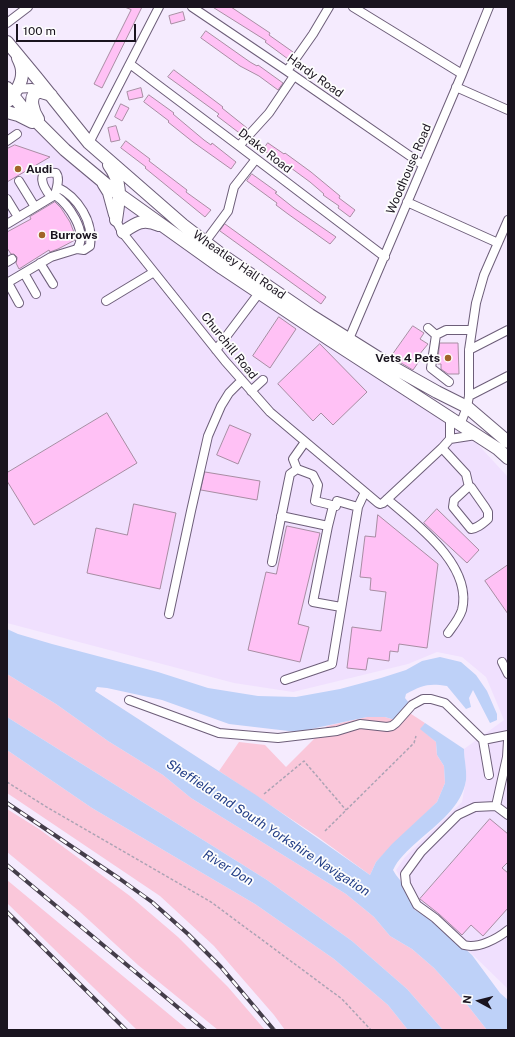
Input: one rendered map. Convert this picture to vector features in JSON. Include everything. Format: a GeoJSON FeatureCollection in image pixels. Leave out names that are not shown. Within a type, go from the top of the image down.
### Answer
{"type":"FeatureCollection","features":[{"type":"Feature","properties":{"kind":"highway"},"geometry":{"type":"LineString","coordinates":[[10,45],[18,58],[22,70],[22,76],[10,93]]}},
{"type":"Feature","properties":{"kind":"highway","name":"Wheatley Hall Road"},"geometry":{"type":"LineString","coordinates":[[10,45],[92,145],[151,198],[205,242],[310,314],[396,369],[437,392],[508,442]]}},
{"type":"Feature","properties":{"kind":"highway"},"geometry":{"type":"LineString","coordinates":[[48,133],[36,117],[32,106],[32,100],[37,93],[40,92],[51,95]]}},
{"type":"Feature","properties":{"kind":"highway","name":"Wheatley Hall Road"},"geometry":{"type":"LineString","coordinates":[[10,93],[65,150],[94,175],[259,293],[450,418],[465,411]]}},
{"type":"Feature","properties":{"kind":"highway"},"geometry":{"type":"LineString","coordinates":[[7,112],[27,119],[48,133]]}},
{"type":"Feature","properties":{"kind":"highway"},"geometry":{"type":"LineString","coordinates":[[92,145],[113,171],[119,185],[116,220]]}},
{"type":"Feature","properties":{"kind":"highway"},"geometry":{"type":"LineString","coordinates":[[123,232],[138,222],[144,221],[155,223],[169,230]]}},
{"type":"Feature","properties":{"kind":"highway","name":"Wheatley Hall Road"},"geometry":{"type":"LineString","coordinates":[[465,411],[477,435],[498,449],[508,458]]}},
{"type":"Feature","properties":{"kind":"street"},"geometry":{"type":"LineString","coordinates":[[8,21],[28,7]]}},
{"type":"Feature","properties":{"kind":"street"},"geometry":{"type":"LineString","coordinates":[[92,145],[159,7]]}},
{"type":"Feature","properties":{"kind":"street","name":"Hardy Road"},"geometry":{"type":"LineString","coordinates":[[192,7],[423,165]]}},
{"type":"Feature","properties":{"kind":"street"},"geometry":{"type":"LineString","coordinates":[[239,146],[269,113],[329,7]]}},
{"type":"Feature","properties":{"kind":"street"},"geometry":{"type":"LineString","coordinates":[[353,7],[462,74]]}},
{"type":"Feature","properties":{"kind":"street","name":"Woodhouse Road"},"geometry":{"type":"LineString","coordinates":[[349,339],[385,257],[489,7]]}},
{"type":"Feature","properties":{"kind":"street","name":"Drake Road"},"geometry":{"type":"LineString","coordinates":[[130,64],[385,257]]}},
{"type":"Feature","properties":{"kind":"street"},"geometry":{"type":"LineString","coordinates":[[456,87],[508,110]]}},
{"type":"Feature","properties":{"kind":"street"},"geometry":{"type":"LineString","coordinates":[[10,93],[32,88],[51,95]]}},
{"type":"Feature","properties":{"kind":"street"},"geometry":{"type":"LineString","coordinates":[[7,141],[17,134]]}},
{"type":"Feature","properties":{"kind":"street"},"geometry":{"type":"LineString","coordinates":[[205,242],[228,211],[234,187],[256,159]]}},
{"type":"Feature","properties":{"kind":"street","name":"Churchill Road"},"geometry":{"type":"LineString","coordinates":[[94,175],[107,193],[116,220],[123,232],[216,350],[270,412],[365,492],[383,502],[426,534],[450,560],[461,582],[464,598],[460,616],[448,633]]}},
{"type":"Feature","properties":{"kind":"street"},"geometry":{"type":"LineString","coordinates":[[19,181],[35,207]]}},
{"type":"Feature","properties":{"kind":"street"},"geometry":{"type":"LineString","coordinates":[[7,224],[35,207],[54,193],[71,210],[77,222],[80,236],[80,246],[77,249],[51,257],[7,283],[19,303]]}},
{"type":"Feature","properties":{"kind":"street"},"geometry":{"type":"LineString","coordinates":[[7,199],[18,217]]}},
{"type":"Feature","properties":{"kind":"street"},"geometry":{"type":"LineString","coordinates":[[407,202],[498,243]]}},
{"type":"Feature","properties":{"kind":"street"},"geometry":{"type":"LineString","coordinates":[[465,411],[471,330],[476,303],[484,275],[508,220]]}},
{"type":"Feature","properties":{"kind":"street"},"geometry":{"type":"LineString","coordinates":[[40,263],[53,284]]}},
{"type":"Feature","properties":{"kind":"street"},"geometry":{"type":"LineString","coordinates":[[106,301],[154,272]]}},
{"type":"Feature","properties":{"kind":"street"},"geometry":{"type":"LineString","coordinates":[[24,273],[36,294]]}},
{"type":"Feature","properties":{"kind":"street"},"geometry":{"type":"LineString","coordinates":[[216,350],[259,293]]}},
{"type":"Feature","properties":{"kind":"street"},"geometry":{"type":"LineString","coordinates":[[428,328],[436,335]]}},
{"type":"Feature","properties":{"kind":"street"},"geometry":{"type":"LineString","coordinates":[[436,335],[446,330],[471,330]]}},
{"type":"Feature","properties":{"kind":"street"},"geometry":{"type":"LineString","coordinates":[[469,350],[508,330]]}},
{"type":"Feature","properties":{"kind":"street"},"geometry":{"type":"LineString","coordinates":[[436,335],[430,368],[450,382]]}},
{"type":"Feature","properties":{"kind":"street"},"geometry":{"type":"LineString","coordinates":[[465,411],[508,376]]}},
{"type":"Feature","properties":{"kind":"street"},"geometry":{"type":"LineString","coordinates":[[169,614],[208,436],[221,406],[229,393],[242,380]]}},
{"type":"Feature","properties":{"kind":"street"},"geometry":{"type":"LineString","coordinates":[[251,391],[263,380]]}},
{"type":"Feature","properties":{"kind":"street"},"geometry":{"type":"LineString","coordinates":[[450,418],[450,439]]}},
{"type":"Feature","properties":{"kind":"street"},"geometry":{"type":"LineString","coordinates":[[383,502],[450,439],[477,435]]}},
{"type":"Feature","properties":{"kind":"street"},"geometry":{"type":"LineString","coordinates":[[297,469],[294,459],[305,442]]}},
{"type":"Feature","properties":{"kind":"street"},"geometry":{"type":"LineString","coordinates":[[442,448],[466,474],[469,487],[471,487],[488,512],[488,519],[480,526],[474,528],[470,528],[453,507],[454,500],[469,487]]}},
{"type":"Feature","properties":{"kind":"street"},"geometry":{"type":"LineString","coordinates":[[297,469],[313,475],[318,485],[315,501],[333,506]]}},
{"type":"Feature","properties":{"kind":"street"},"geometry":{"type":"LineString","coordinates":[[272,562],[290,474],[297,469]]}},
{"type":"Feature","properties":{"kind":"street"},"geometry":{"type":"LineString","coordinates":[[285,680],[332,664],[358,508],[365,492]]}},
{"type":"Feature","properties":{"kind":"street"},"geometry":{"type":"LineString","coordinates":[[341,607],[313,602],[333,506],[336,506],[337,501],[358,508]]}},
{"type":"Feature","properties":{"kind":"street"},"geometry":{"type":"LineString","coordinates":[[281,516],[328,526]]}},
{"type":"Feature","properties":{"kind":"street"},"geometry":{"type":"LineString","coordinates":[[502,662],[508,674]]}},
{"type":"Feature","properties":{"kind":"street"},"geometry":{"type":"LineString","coordinates":[[129,700],[219,733],[278,738],[337,731],[360,724],[386,727],[392,726],[412,705],[423,699],[432,699],[445,702],[483,740],[489,775]]}},
{"type":"Feature","properties":{"kind":"street"},"geometry":{"type":"LineString","coordinates":[[483,740],[508,735]]}},
{"type":"Feature","properties":{"kind":"street"},"geometry":{"type":"LineString","coordinates":[[496,806],[507,757],[508,741]]}},
{"type":"Feature","properties":{"kind":"street"},"geometry":{"type":"LineString","coordinates":[[508,815],[496,806],[475,807],[458,814],[421,852],[405,874],[404,878],[417,905],[435,918],[464,945],[468,946],[492,941],[508,930]]}},
{"type":"Feature","properties":{"kind":"path"},"geometry":{"type":"LineString","coordinates":[[325,831],[414,743],[416,736]]}},
{"type":"Feature","properties":{"kind":"path"},"geometry":{"type":"LineString","coordinates":[[264,794],[304,761],[346,810]]}},
{"type":"Feature","properties":{"kind":"path"},"geometry":{"type":"LineString","coordinates":[[7,782],[211,902],[342,999],[371,1030]]}},
{"type":"Feature","properties":{"kind":"shaded area"},"geometry":{"type":"Polygon","coordinates":[[[7,87],[113,190],[460,425],[508,477],[508,989],[436,919],[417,908],[396,870],[405,857],[462,802],[466,780],[464,749],[504,720],[486,677],[462,657],[437,652],[408,664],[293,692],[234,683],[7,623],[7,87]]]}},
{"type":"Feature","properties":{"kind":"shaded area"},"geometry":{"type":"Polygon","coordinates":[[[7,674],[56,704],[108,741],[163,775],[191,798],[346,894],[374,917],[390,936],[412,949],[434,968],[465,1002],[487,1030],[443,1030],[407,989],[352,941],[267,880],[7,717],[7,674]]]}},
{"type":"Feature","properties":{"kind":"shaded area"},"geometry":{"type":"Polygon","coordinates":[[[405,710],[425,723],[421,729],[436,742],[437,755],[444,766],[445,783],[437,802],[376,862],[370,875],[318,837],[219,771],[239,742],[265,745],[286,767],[327,726],[367,717],[385,717],[395,720],[405,710]]]}},
{"type":"Feature","properties":{"kind":"shaded area"},"geometry":{"type":"Polygon","coordinates":[[[7,750],[92,808],[255,904],[334,959],[388,1005],[408,1030],[285,1030],[274,1015],[214,946],[160,896],[7,793],[7,750]]]}},
{"type":"Feature","properties":{"kind":"shaded area"},"geometry":{"type":"Polygon","coordinates":[[[7,809],[39,829],[130,896],[178,937],[228,987],[265,1030],[218,1030],[138,965],[79,911],[7,852],[7,809]]]}},
{"type":"Feature","properties":{"kind":"shaded area"},"geometry":{"type":"Polygon","coordinates":[[[7,880],[188,1030],[137,1030],[7,903],[7,880]]]}},
{"type":"Feature","properties":{"kind":"water","name":"Sheffield and South Yorkshire Navigation"},"geometry":{"type":"Polygon","coordinates":[[[7,629],[18,634],[52,644],[158,672],[208,688],[258,696],[296,697],[340,689],[406,670],[422,661],[440,657],[461,662],[476,675],[487,691],[497,714],[497,720],[490,723],[473,690],[469,698],[471,707],[466,709],[447,686],[441,685],[426,686],[406,694],[405,698],[409,703],[395,720],[385,717],[367,717],[297,732],[229,724],[162,700],[107,688],[97,687],[95,691],[256,795],[370,875],[376,862],[392,844],[437,802],[445,783],[444,766],[437,755],[436,742],[420,729],[425,723],[464,749],[466,780],[464,790],[459,799],[454,807],[440,822],[410,848],[393,870],[400,880],[415,910],[433,920],[472,955],[500,993],[508,1000],[508,1030],[487,1030],[465,1002],[434,968],[412,949],[390,936],[374,917],[346,894],[191,798],[163,775],[108,741],[56,704],[7,674],[7,629]]]}},
{"type":"Feature","properties":{"kind":"water","name":"River Don"},"geometry":{"type":"Polygon","coordinates":[[[7,717],[267,880],[352,941],[407,989],[443,1030],[408,1030],[388,1005],[334,959],[255,904],[92,808],[7,750],[7,717]]]}},
{"type":"Feature","properties":{"kind":"building"},"geometry":{"type":"Polygon","coordinates":[[[125,7],[142,7],[102,88],[94,84],[131,10],[125,7]]]}},
{"type":"Feature","properties":{"kind":"building"},"geometry":{"type":"Polygon","coordinates":[[[213,7],[231,7],[270,33],[269,35],[293,52],[288,59],[265,42],[266,41],[213,7]]]}},
{"type":"Feature","properties":{"kind":"building"},"geometry":{"type":"Polygon","coordinates":[[[183,12],[185,20],[171,24],[169,16],[183,12]]]}},
{"type":"Feature","properties":{"kind":"building"},"geometry":{"type":"Polygon","coordinates":[[[206,31],[283,83],[278,90],[259,76],[240,66],[201,38],[206,31]]]}},
{"type":"Feature","properties":{"kind":"building"},"geometry":{"type":"Polygon","coordinates":[[[174,70],[223,107],[222,108],[247,128],[242,135],[217,116],[219,114],[168,77],[174,70]]]}},
{"type":"Feature","properties":{"kind":"building"},"geometry":{"type":"Polygon","coordinates":[[[141,88],[143,97],[129,100],[127,92],[141,88]]]}},
{"type":"Feature","properties":{"kind":"building"},"geometry":{"type":"Polygon","coordinates":[[[149,95],[174,113],[173,114],[204,140],[211,145],[212,143],[236,162],[231,169],[193,142],[144,102],[149,95]]]}},
{"type":"Feature","properties":{"kind":"building"},"geometry":{"type":"Polygon","coordinates":[[[121,104],[129,108],[122,121],[115,117],[121,104]]]}},
{"type":"Feature","properties":{"kind":"building"},"geometry":{"type":"Polygon","coordinates":[[[116,126],[120,140],[111,142],[108,128],[116,126]]]}},
{"type":"Feature","properties":{"kind":"building"},"geometry":{"type":"Polygon","coordinates":[[[126,141],[187,190],[186,192],[211,210],[205,217],[121,148],[126,141]]]}},
{"type":"Feature","properties":{"kind":"building"},"geometry":{"type":"Polygon","coordinates":[[[268,143],[284,154],[285,153],[311,172],[340,196],[339,198],[355,210],[350,217],[338,208],[339,206],[323,195],[324,194],[310,182],[276,157],[275,158],[263,150],[268,143]]]}},
{"type":"Feature","properties":{"kind":"building","name":"Audi"},"geometry":{"type":"Polygon","coordinates":[[[15,145],[50,157],[7,182],[7,149],[15,145]]]}},
{"type":"Feature","properties":{"kind":"building"},"geometry":{"type":"Polygon","coordinates":[[[252,174],[277,192],[275,193],[294,208],[336,237],[330,244],[276,205],[277,203],[247,181],[252,174]]]}},
{"type":"Feature","properties":{"kind":"building","name":"Burrows"},"geometry":{"type":"Polygon","coordinates":[[[55,202],[70,222],[75,235],[75,240],[58,249],[50,252],[49,250],[19,269],[16,263],[17,257],[14,254],[11,254],[7,248],[7,232],[31,219],[30,217],[55,202]]]}},
{"type":"Feature","properties":{"kind":"building"},"geometry":{"type":"Polygon","coordinates":[[[225,224],[326,297],[321,304],[220,231],[225,224]]]}},
{"type":"Feature","properties":{"kind":"building"},"geometry":{"type":"Polygon","coordinates":[[[279,317],[296,329],[270,368],[253,356],[279,317]]]}},
{"type":"Feature","properties":{"kind":"building"},"geometry":{"type":"Polygon","coordinates":[[[413,326],[424,333],[420,339],[428,344],[419,355],[422,357],[413,370],[391,357],[413,326]]]}},
{"type":"Feature","properties":{"kind":"building","name":"Vets 4 Pets"},"geometry":{"type":"Polygon","coordinates":[[[440,343],[458,343],[459,374],[448,374],[441,369],[441,364],[438,364],[440,343]]]}},
{"type":"Feature","properties":{"kind":"building"},"geometry":{"type":"Polygon","coordinates":[[[320,344],[367,392],[333,425],[321,413],[313,421],[278,384],[320,344]]]}},
{"type":"Feature","properties":{"kind":"building"},"geometry":{"type":"Polygon","coordinates":[[[107,413],[137,463],[34,525],[7,481],[7,473],[107,413]]]}},
{"type":"Feature","properties":{"kind":"building"},"geometry":{"type":"Polygon","coordinates":[[[230,425],[251,434],[238,464],[217,455],[230,425]]]}},
{"type":"Feature","properties":{"kind":"building"},"geometry":{"type":"Polygon","coordinates":[[[205,472],[260,481],[257,500],[201,490],[205,472]]]}},
{"type":"Feature","properties":{"kind":"building"},"geometry":{"type":"Polygon","coordinates":[[[134,504],[176,513],[160,589],[87,573],[96,528],[127,535],[134,504]]]}},
{"type":"Feature","properties":{"kind":"building"},"geometry":{"type":"Polygon","coordinates":[[[437,509],[479,550],[467,563],[424,523],[437,509]]]}},
{"type":"Feature","properties":{"kind":"building"},"geometry":{"type":"Polygon","coordinates":[[[378,515],[438,564],[427,648],[399,644],[398,652],[390,651],[389,661],[368,658],[366,670],[347,668],[352,627],[381,631],[386,592],[370,590],[371,578],[360,577],[365,536],[375,537],[378,515]]]}},
{"type":"Feature","properties":{"kind":"building"},"geometry":{"type":"Polygon","coordinates":[[[287,526],[320,533],[298,624],[309,627],[300,662],[248,650],[266,572],[276,574],[287,526]]]}},
{"type":"Feature","properties":{"kind":"building"},"geometry":{"type":"Polygon","coordinates":[[[508,565],[508,614],[485,581],[508,565]]]}},
{"type":"Feature","properties":{"kind":"building"},"geometry":{"type":"Polygon","coordinates":[[[490,819],[508,834],[508,862],[502,868],[508,873],[508,908],[483,936],[471,925],[462,935],[420,899],[490,819]]]}},
{"type":"Feature","properties":{"kind":"railway"},"geometry":{"type":"LineString","coordinates":[[7,803],[152,902],[188,934],[221,967],[274,1030]]}},
{"type":"Feature","properties":{"kind":"railway"},"geometry":{"type":"LineString","coordinates":[[7,865],[205,1030]]}},
{"type":"Feature","properties":{"kind":"railway"},"geometry":{"type":"LineString","coordinates":[[7,912],[126,1030]]}},
{"type":"Feature","properties":{"kind":"place","name":"Audi"},"geometry":{"type":"Point","coordinates":[18,169]}},
{"type":"Feature","properties":{"kind":"place","name":"Burrows"},"geometry":{"type":"Point","coordinates":[42,235]}},
{"type":"Feature","properties":{"kind":"place","name":"Vets 4 Pets"},"geometry":{"type":"Point","coordinates":[448,358]}}]}
